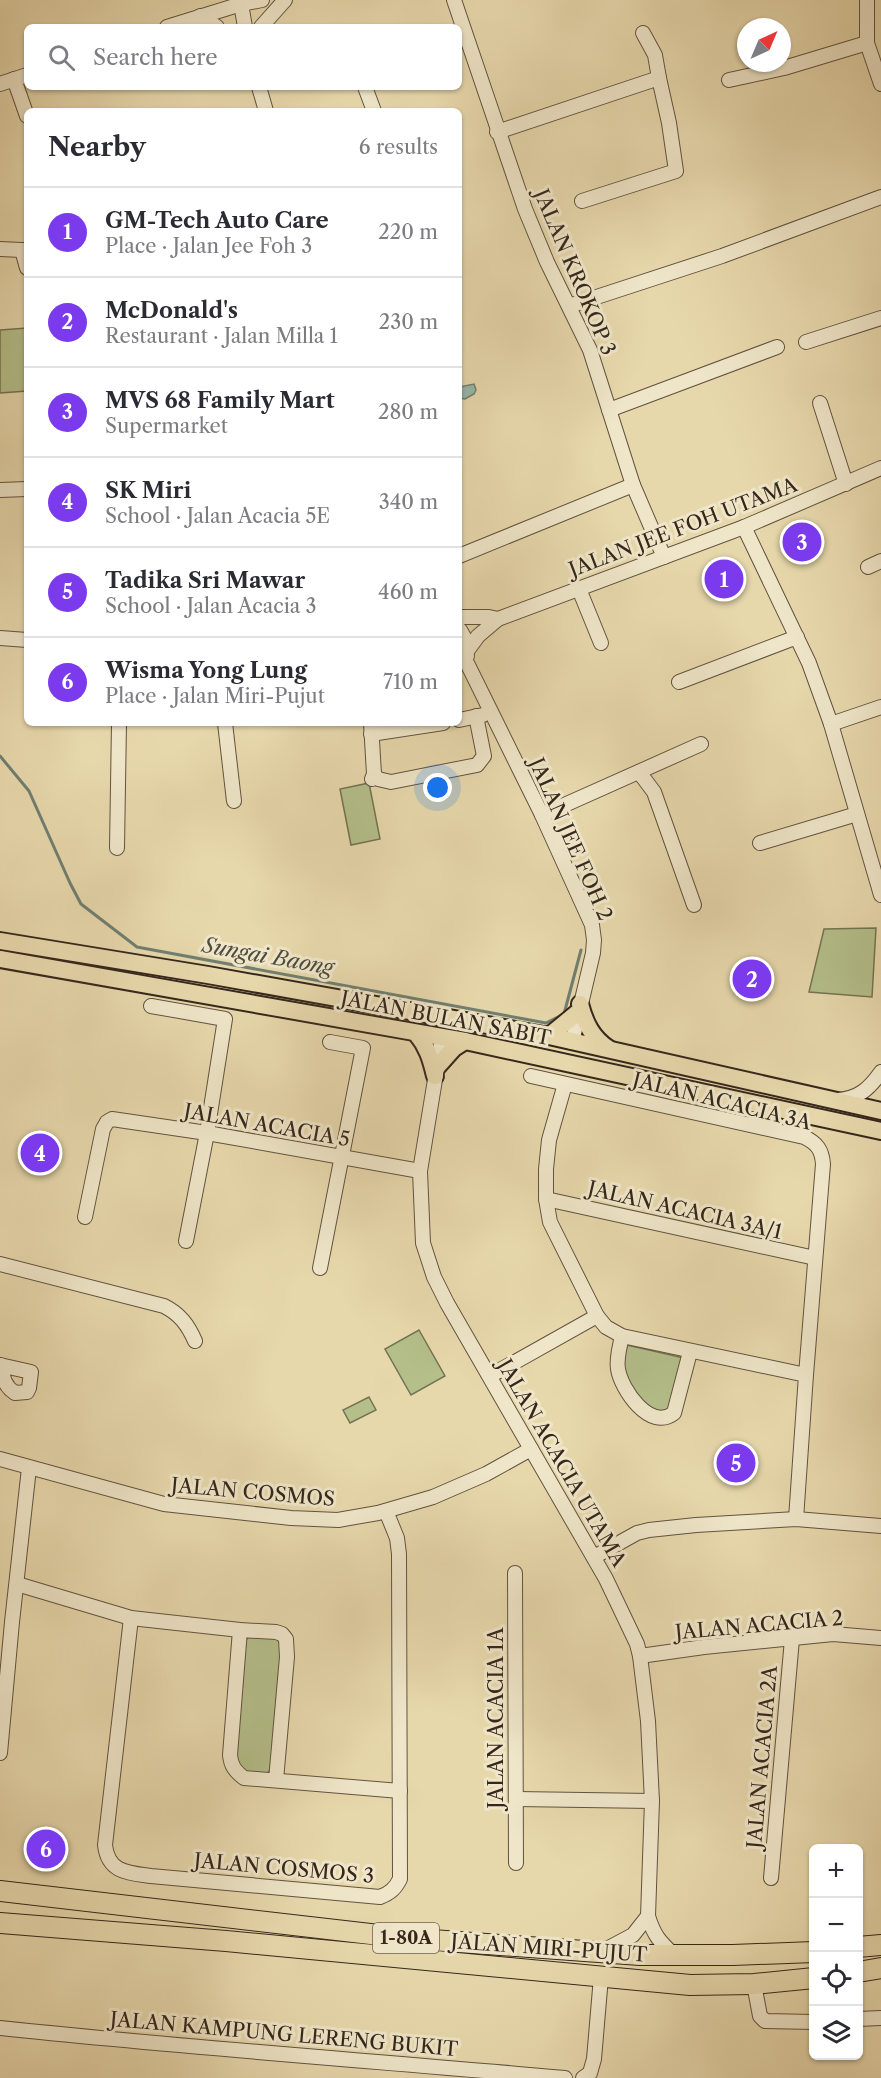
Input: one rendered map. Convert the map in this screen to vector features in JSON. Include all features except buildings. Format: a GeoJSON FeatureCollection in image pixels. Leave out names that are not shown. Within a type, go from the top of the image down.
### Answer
{"type":"FeatureCollection","features":[{"type":"Feature","properties":{"kind":"highway","name":"JALAN MIRI-PUJUT"},"geometry":{"type":"LineString","coordinates":[[0,1891],[405,1938],[675,1956],[809,1952]]}},
{"type":"Feature","properties":{"kind":"highway","name":"JALAN MIRI-PUJUT"},"geometry":{"type":"LineString","coordinates":[[0,1924],[225,1941],[690,1985],[754,1984],[809,1978]]}},
{"type":"Feature","properties":{"kind":"highway"},"geometry":{"type":"LineString","coordinates":[[863,1947],[881,1945]]}},
{"type":"Feature","properties":{"kind":"highway"},"geometry":{"type":"LineString","coordinates":[[863,1971],[881,1968]]}},
{"type":"Feature","properties":{"kind":"main road","name":"JALAN BULAN SABIT"},"geometry":{"type":"LineString","coordinates":[[0,941],[208,975],[549,1036],[881,1111]]}},
{"type":"Feature","properties":{"kind":"main road","name":"JALAN BULAN SABIT"},"geometry":{"type":"LineString","coordinates":[[0,959],[465,1041],[879,1131]]}},
{"type":"Feature","properties":{"kind":"main road"},"geometry":{"type":"LineString","coordinates":[[208,975],[239,989],[417,1020],[426,1023],[442,1037]]}},
{"type":"Feature","properties":{"kind":"main road"},"geometry":{"type":"LineString","coordinates":[[549,1036],[579,1009],[590,1031],[600,1043],[614,1052]]}},
{"type":"Feature","properties":{"kind":"main road"},"geometry":{"type":"LineString","coordinates":[[416,1033],[425,1044],[436,1071]]}},
{"type":"Feature","properties":{"kind":"main road"},"geometry":{"type":"LineString","coordinates":[[436,1071],[450,1052],[465,1041]]}},
{"type":"Feature","properties":{"kind":"main road"},"geometry":{"type":"LineString","coordinates":[[572,1042],[593,1058],[860,1120],[879,1131]]}},
{"type":"Feature","properties":{"kind":"street"},"geometry":{"type":"LineString","coordinates":[[176,24],[262,0]]}},
{"type":"Feature","properties":{"kind":"street"},"geometry":{"type":"LineString","coordinates":[[264,24],[285,0]]}},
{"type":"Feature","properties":{"kind":"street","name":"JALAN KROKOP 3"},"geometry":{"type":"LineString","coordinates":[[454,0],[525,209],[547,262],[590,350],[633,485],[664,557]]}},
{"type":"Feature","properties":{"kind":"street"},"geometry":{"type":"LineString","coordinates":[[867,0],[867,43],[881,84]]}},
{"type":"Feature","properties":{"kind":"street"},"geometry":{"type":"LineString","coordinates":[[241,4],[244,24]]}},
{"type":"Feature","properties":{"kind":"street"},"geometry":{"type":"LineString","coordinates":[[200,16],[213,24]]}},
{"type":"Feature","properties":{"kind":"street"},"geometry":{"type":"LineString","coordinates":[[456,24],[462,22]]}},
{"type":"Feature","properties":{"kind":"street"},"geometry":{"type":"LineString","coordinates":[[582,201],[683,170],[669,123],[655,55],[643,33]]}},
{"type":"Feature","properties":{"kind":"street"},"geometry":{"type":"LineString","coordinates":[[729,80],[784,68],[867,43]]}},
{"type":"Feature","properties":{"kind":"street"},"geometry":{"type":"LineString","coordinates":[[0,84],[20,77],[26,108]]}},
{"type":"Feature","properties":{"kind":"street"},"geometry":{"type":"LineString","coordinates":[[497,132],[659,78]]}},
{"type":"Feature","properties":{"kind":"street"},"geometry":{"type":"LineString","coordinates":[[260,90],[265,108]]}},
{"type":"Feature","properties":{"kind":"street"},"geometry":{"type":"LineString","coordinates":[[366,90],[373,108]]}},
{"type":"Feature","properties":{"kind":"street"},"geometry":{"type":"LineString","coordinates":[[569,306],[722,256],[881,197]]}},
{"type":"Feature","properties":{"kind":"street"},"geometry":{"type":"LineString","coordinates":[[0,249],[24,250]]}},
{"type":"Feature","properties":{"kind":"street"},"geometry":{"type":"LineString","coordinates":[[806,342],[881,318]]}},
{"type":"Feature","properties":{"kind":"street"},"geometry":{"type":"LineString","coordinates":[[609,410],[777,347]]}},
{"type":"Feature","properties":{"kind":"street"},"geometry":{"type":"LineString","coordinates":[[820,403],[846,484]]}},
{"type":"Feature","properties":{"kind":"street","name":"JALAN JEE FOH UTAMA"},"geometry":{"type":"LineString","coordinates":[[492,624],[744,527],[881,468]]}},
{"type":"Feature","properties":{"kind":"street"},"geometry":{"type":"LineString","coordinates":[[462,555],[633,485]]}},
{"type":"Feature","properties":{"kind":"street"},"geometry":{"type":"LineString","coordinates":[[0,490],[24,489]]}},
{"type":"Feature","properties":{"kind":"street"},"geometry":{"type":"LineString","coordinates":[[744,527],[797,637],[831,724],[857,814],[877,870],[881,895]]}},
{"type":"Feature","properties":{"kind":"street"},"geometry":{"type":"LineString","coordinates":[[868,567],[881,561]]}},
{"type":"Feature","properties":{"kind":"street"},"geometry":{"type":"LineString","coordinates":[[579,589],[601,643]]}},
{"type":"Feature","properties":{"kind":"street"},"geometry":{"type":"LineString","coordinates":[[462,624],[489,617],[492,624],[478,636],[464,654]]}},
{"type":"Feature","properties":{"kind":"street"},"geometry":{"type":"LineString","coordinates":[[679,682],[797,637]]}},
{"type":"Feature","properties":{"kind":"street"},"geometry":{"type":"LineString","coordinates":[[0,638],[24,640]]}},
{"type":"Feature","properties":{"kind":"street","name":"JALAN JEE FOH 2"},"geometry":{"type":"LineString","coordinates":[[464,654],[592,925],[593,953],[572,1042]]}},
{"type":"Feature","properties":{"kind":"street"},"geometry":{"type":"LineString","coordinates":[[831,724],[881,707]]}},
{"type":"Feature","properties":{"kind":"street"},"geometry":{"type":"LineString","coordinates":[[462,719],[491,713]]}},
{"type":"Feature","properties":{"kind":"street"},"geometry":{"type":"LineString","coordinates":[[392,727],[371,728],[373,776],[391,782],[477,765],[484,756],[476,716]]}},
{"type":"Feature","properties":{"kind":"street"},"geometry":{"type":"LineString","coordinates":[[117,848],[119,726]]}},
{"type":"Feature","properties":{"kind":"street"},"geometry":{"type":"LineString","coordinates":[[225,726],[234,801]]}},
{"type":"Feature","properties":{"kind":"street"},"geometry":{"type":"LineString","coordinates":[[542,815],[701,744]]}},
{"type":"Feature","properties":{"kind":"street"},"geometry":{"type":"LineString","coordinates":[[639,772],[654,792],[694,905]]}},
{"type":"Feature","properties":{"kind":"street"},"geometry":{"type":"LineString","coordinates":[[760,843],[857,814]]}},
{"type":"Feature","properties":{"kind":"street"},"geometry":{"type":"LineString","coordinates":[[152,1005],[225,1019],[207,1133],[186,1241]]}},
{"type":"Feature","properties":{"kind":"street","name":"JALAN ACACIA UTAMA"},"geometry":{"type":"LineString","coordinates":[[442,1037],[420,1171],[423,1243],[434,1277],[594,1557],[632,1633],[640,1656],[648,1721],[652,1801],[648,1916],[656,1938],[675,1956]]}},
{"type":"Feature","properties":{"kind":"street"},"geometry":{"type":"LineString","coordinates":[[320,1268],[363,1048],[330,1041]]}},
{"type":"Feature","properties":{"kind":"street"},"geometry":{"type":"LineString","coordinates":[[833,1101],[856,1097],[873,1084],[881,1072]]}},
{"type":"Feature","properties":{"kind":"street","name":"JALAN ACACIA 3A"},"geometry":{"type":"LineString","coordinates":[[531,1076],[810,1140],[820,1149],[823,1164],[796,1519]]}},
{"type":"Feature","properties":{"kind":"street"},"geometry":{"type":"LineString","coordinates":[[565,1084],[549,1140],[546,1199],[550,1222],[597,1316],[606,1327],[622,1336],[806,1375]]}},
{"type":"Feature","properties":{"kind":"street","name":"JALAN ACACIA 5"},"geometry":{"type":"LineString","coordinates":[[85,1217],[103,1129],[112,1119],[207,1133],[420,1171]]}},
{"type":"Feature","properties":{"kind":"street","name":"JALAN ACACIA 3A/1"},"geometry":{"type":"LineString","coordinates":[[546,1199],[815,1258]]}},
{"type":"Feature","properties":{"kind":"street"},"geometry":{"type":"LineString","coordinates":[[0,1264],[164,1306],[184,1321],[195,1341]]}},
{"type":"Feature","properties":{"kind":"street"},"geometry":{"type":"LineString","coordinates":[[490,1376],[597,1316]]}},
{"type":"Feature","properties":{"kind":"street"},"geometry":{"type":"LineString","coordinates":[[622,1336],[618,1361],[619,1374],[634,1402],[641,1409],[653,1415],[665,1417],[674,1413],[690,1352]]}},
{"type":"Feature","properties":{"kind":"street","name":"JALAN COSMOS"},"geometry":{"type":"LineString","coordinates":[[0,1459],[164,1504],[325,1520],[345,1519],[386,1511],[433,1497],[486,1474],[531,1449]]}},
{"type":"Feature","properties":{"kind":"street"},"geometry":{"type":"LineString","coordinates":[[0,1753],[29,1468]]}},
{"type":"Feature","properties":{"kind":"street","name":"JALAN COSMOS 3"},"geometry":{"type":"LineString","coordinates":[[131,1618],[105,1845],[108,1860],[115,1867],[131,1873],[152,1876],[380,1897],[392,1891],[400,1879],[399,1554],[397,1538],[386,1511]]}},
{"type":"Feature","properties":{"kind":"street"},"geometry":{"type":"LineString","coordinates":[[594,1557],[637,1533],[649,1530],[796,1519],[881,1526]]}},
{"type":"Feature","properties":{"kind":"street","name":"JALAN ACACIA 1A"},"geometry":{"type":"LineString","coordinates":[[515,1573],[516,1863]]}},
{"type":"Feature","properties":{"kind":"street"},"geometry":{"type":"LineString","coordinates":[[17,1584],[131,1618],[282,1634],[286,1640],[287,1657],[276,1780]]}},
{"type":"Feature","properties":{"kind":"street"},"geometry":{"type":"LineString","coordinates":[[240,1630],[230,1755],[231,1764],[236,1772],[244,1778],[400,1791]]}},
{"type":"Feature","properties":{"kind":"street","name":"JALAN ACACIA 2"},"geometry":{"type":"LineString","coordinates":[[640,1656],[833,1634],[881,1638]]}},
{"type":"Feature","properties":{"kind":"street","name":"JALAN ACACIA 2A"},"geometry":{"type":"LineString","coordinates":[[771,1878],[792,1639]]}},
{"type":"Feature","properties":{"kind":"street"},"geometry":{"type":"LineString","coordinates":[[516,1799],[652,1801]]}},
{"type":"Feature","properties":{"kind":"street"},"geometry":{"type":"LineString","coordinates":[[601,1952],[633,1935],[648,1916]]}},
{"type":"Feature","properties":{"kind":"street"},"geometry":{"type":"LineString","coordinates":[[583,2078],[592,2069],[601,1977]]}},
{"type":"Feature","properties":{"kind":"street"},"geometry":{"type":"LineString","coordinates":[[754,1984],[759,2012],[769,2023],[809,2022]]}},
{"type":"Feature","properties":{"kind":"street"},"geometry":{"type":"LineString","coordinates":[[863,2019],[881,2018]]}},
{"type":"Feature","properties":{"kind":"street","name":"JALAN KAMPUNG LERENG BUKIT"},"geometry":{"type":"LineString","coordinates":[[0,2028],[242,2052],[565,2078]]}},
{"type":"Feature","properties":{"kind":"green space"},"geometry":{"type":"Polygon","coordinates":[[[24,328],[24,391],[0,393],[0,330],[24,328]]]}},
{"type":"Feature","properties":{"kind":"green space"},"geometry":{"type":"Polygon","coordinates":[[[369,783],[380,839],[351,845],[340,789],[369,783]]]}},
{"type":"Feature","properties":{"kind":"green space"},"geometry":{"type":"Polygon","coordinates":[[[876,928],[872,997],[809,992],[824,929],[876,928]]]}},
{"type":"Feature","properties":{"kind":"green space"},"geometry":{"type":"Polygon","coordinates":[[[419,1330],[445,1376],[411,1395],[385,1349],[419,1330]]]}},
{"type":"Feature","properties":{"kind":"green space"},"geometry":{"type":"Polygon","coordinates":[[[627,1345],[684,1358],[668,1414],[649,1410],[637,1402],[621,1368],[627,1345]]]}},
{"type":"Feature","properties":{"kind":"green space"},"geometry":{"type":"Polygon","coordinates":[[[369,1397],[376,1410],[350,1423],[343,1410],[369,1397]]]}},
{"type":"Feature","properties":{"kind":"green space"},"geometry":{"type":"Polygon","coordinates":[[[249,1636],[279,1636],[284,1646],[272,1767],[266,1775],[253,1775],[235,1765],[244,1643],[249,1636]]]}},
{"type":"Feature","properties":{"kind":"shaded area"},"geometry":{"type":"Polygon","coordinates":[[[474,384],[476,390],[474,394],[462,398],[462,386],[474,384]]]}},
{"type":"Feature","properties":{"kind":"waterway","name":"Sungai Baong"},"geometry":{"type":"LineString","coordinates":[[0,756],[29,791],[81,904],[137,947],[546,1023],[564,1014],[581,950]]}},
{"type":"Feature","properties":{"kind":"place","name":"MVS 68 Family Mart"},"geometry":{"type":"Point","coordinates":[802,542]}},
{"type":"Feature","properties":{"kind":"place","name":"GM-Tech Auto Care"},"geometry":{"type":"Point","coordinates":[724,579]}},
{"type":"Feature","properties":{"kind":"place","name":"McDonald's"},"geometry":{"type":"Point","coordinates":[752,979]}},
{"type":"Feature","properties":{"kind":"place","name":"SK Miri"},"geometry":{"type":"Point","coordinates":[40,1153]}},
{"type":"Feature","properties":{"kind":"place","name":"Tadika Sri Mawar"},"geometry":{"type":"Point","coordinates":[736,1463]}},
{"type":"Feature","properties":{"kind":"place","name":"Wisma Yong Lung"},"geometry":{"type":"Point","coordinates":[46,1849]}}]}
